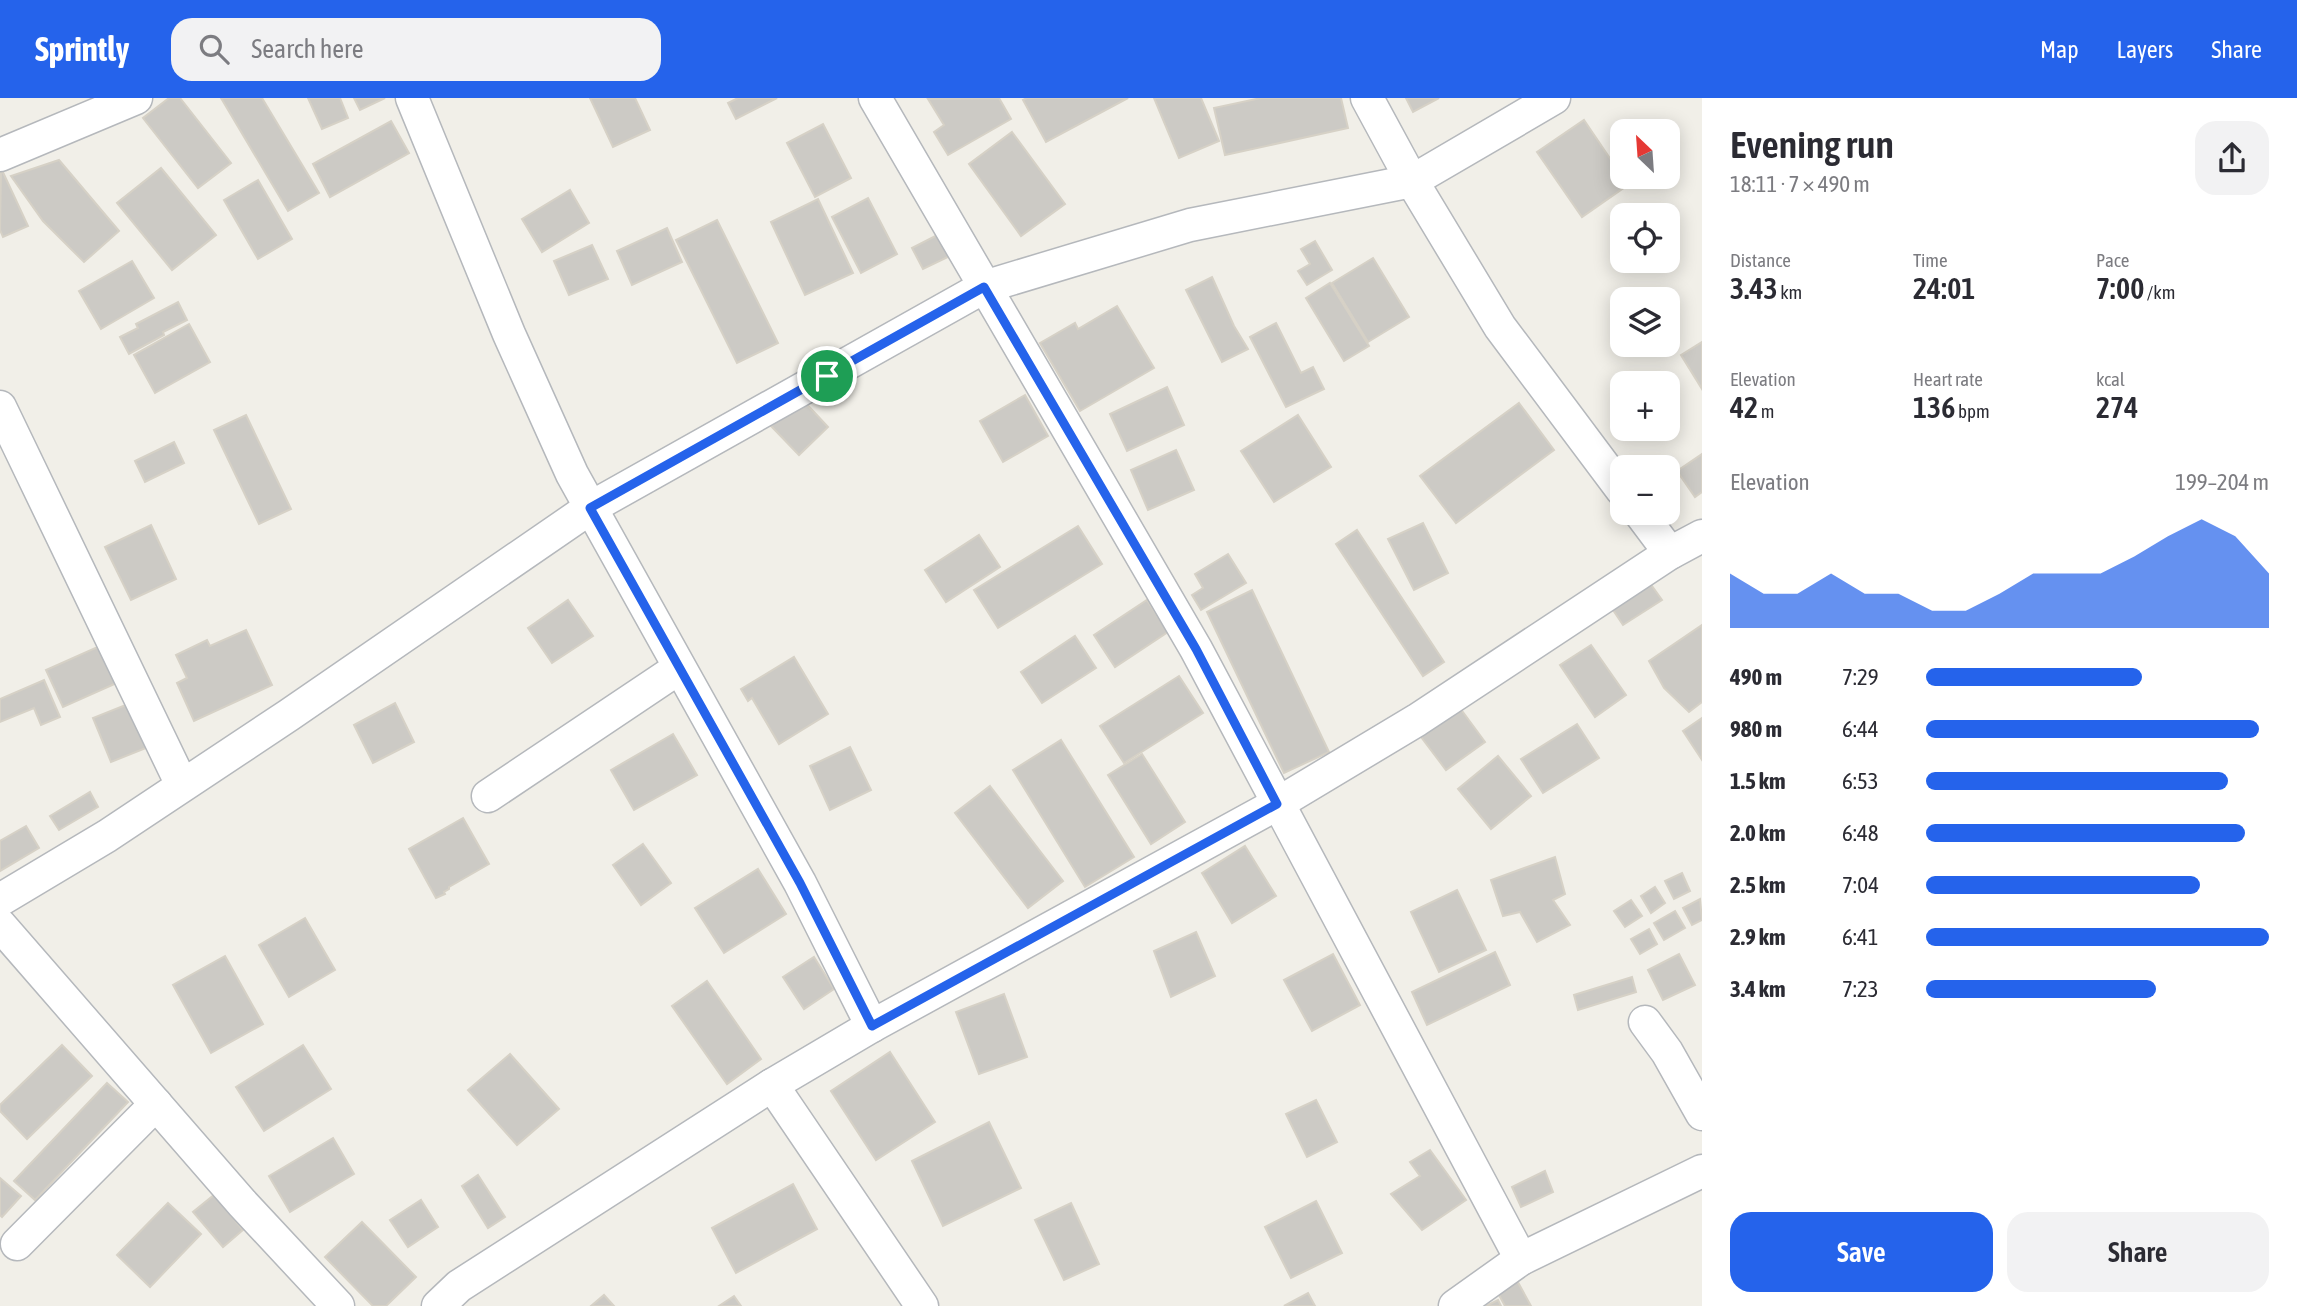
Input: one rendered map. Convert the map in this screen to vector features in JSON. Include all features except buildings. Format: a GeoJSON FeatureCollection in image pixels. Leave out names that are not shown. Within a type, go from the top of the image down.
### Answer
{"type":"FeatureCollection","features":[{"type":"Feature","properties":{"kind":"street"},"geometry":{"type":"LineString","coordinates":[[0,155],[136,98]]}},
{"type":"Feature","properties":{"kind":"street"},"geometry":{"type":"LineString","coordinates":[[412,98],[509,334],[590,508],[800,883],[872,1026]]}},
{"type":"Feature","properties":{"kind":"street"},"geometry":{"type":"LineString","coordinates":[[875,98],[1196,649],[1521,1259]]}},
{"type":"Feature","properties":{"kind":"street"},"geometry":{"type":"LineString","coordinates":[[1367,98],[1412,181],[1500,327],[1610,473]]}},
{"type":"Feature","properties":{"kind":"street"},"geometry":{"type":"LineString","coordinates":[[0,900],[107,836],[289,715],[590,508],[984,287],[1190,225],[1412,181],[1555,98]]}},
{"type":"Feature","properties":{"kind":"street"},"geometry":{"type":"LineString","coordinates":[[0,407],[182,785]]}},
{"type":"Feature","properties":{"kind":"street"},"geometry":{"type":"LineString","coordinates":[[1649,525],[1670,553]]}},
{"type":"Feature","properties":{"kind":"street"},"geometry":{"type":"LineString","coordinates":[[438,1306],[459,1286],[772,1085],[872,1026],[1277,804],[1417,720],[1670,553],[1702,536]]}},
{"type":"Feature","properties":{"kind":"street"},"geometry":{"type":"LineString","coordinates":[[488,796],[679,668]]}},
{"type":"Feature","properties":{"kind":"street"},"geometry":{"type":"LineString","coordinates":[[0,925],[242,1203],[338,1306]]}},
{"type":"Feature","properties":{"kind":"street"},"geometry":{"type":"LineString","coordinates":[[1645,1022],[1667,1052],[1702,1114]]}},
{"type":"Feature","properties":{"kind":"street"},"geometry":{"type":"LineString","coordinates":[[772,1085],[922,1306]]}},
{"type":"Feature","properties":{"kind":"street"},"geometry":{"type":"LineString","coordinates":[[17,1244],[156,1104]]}},
{"type":"Feature","properties":{"kind":"street"},"geometry":{"type":"LineString","coordinates":[[1455,1306],[1521,1259],[1702,1171]]}},
{"type":"Feature","properties":{"kind":"route"},"geometry":{"type":"LineString","coordinates":[[984,287],[1196,649],[1277,804],[872,1026],[800,883],[590,508],[827,376],[984,287]]}}]}
